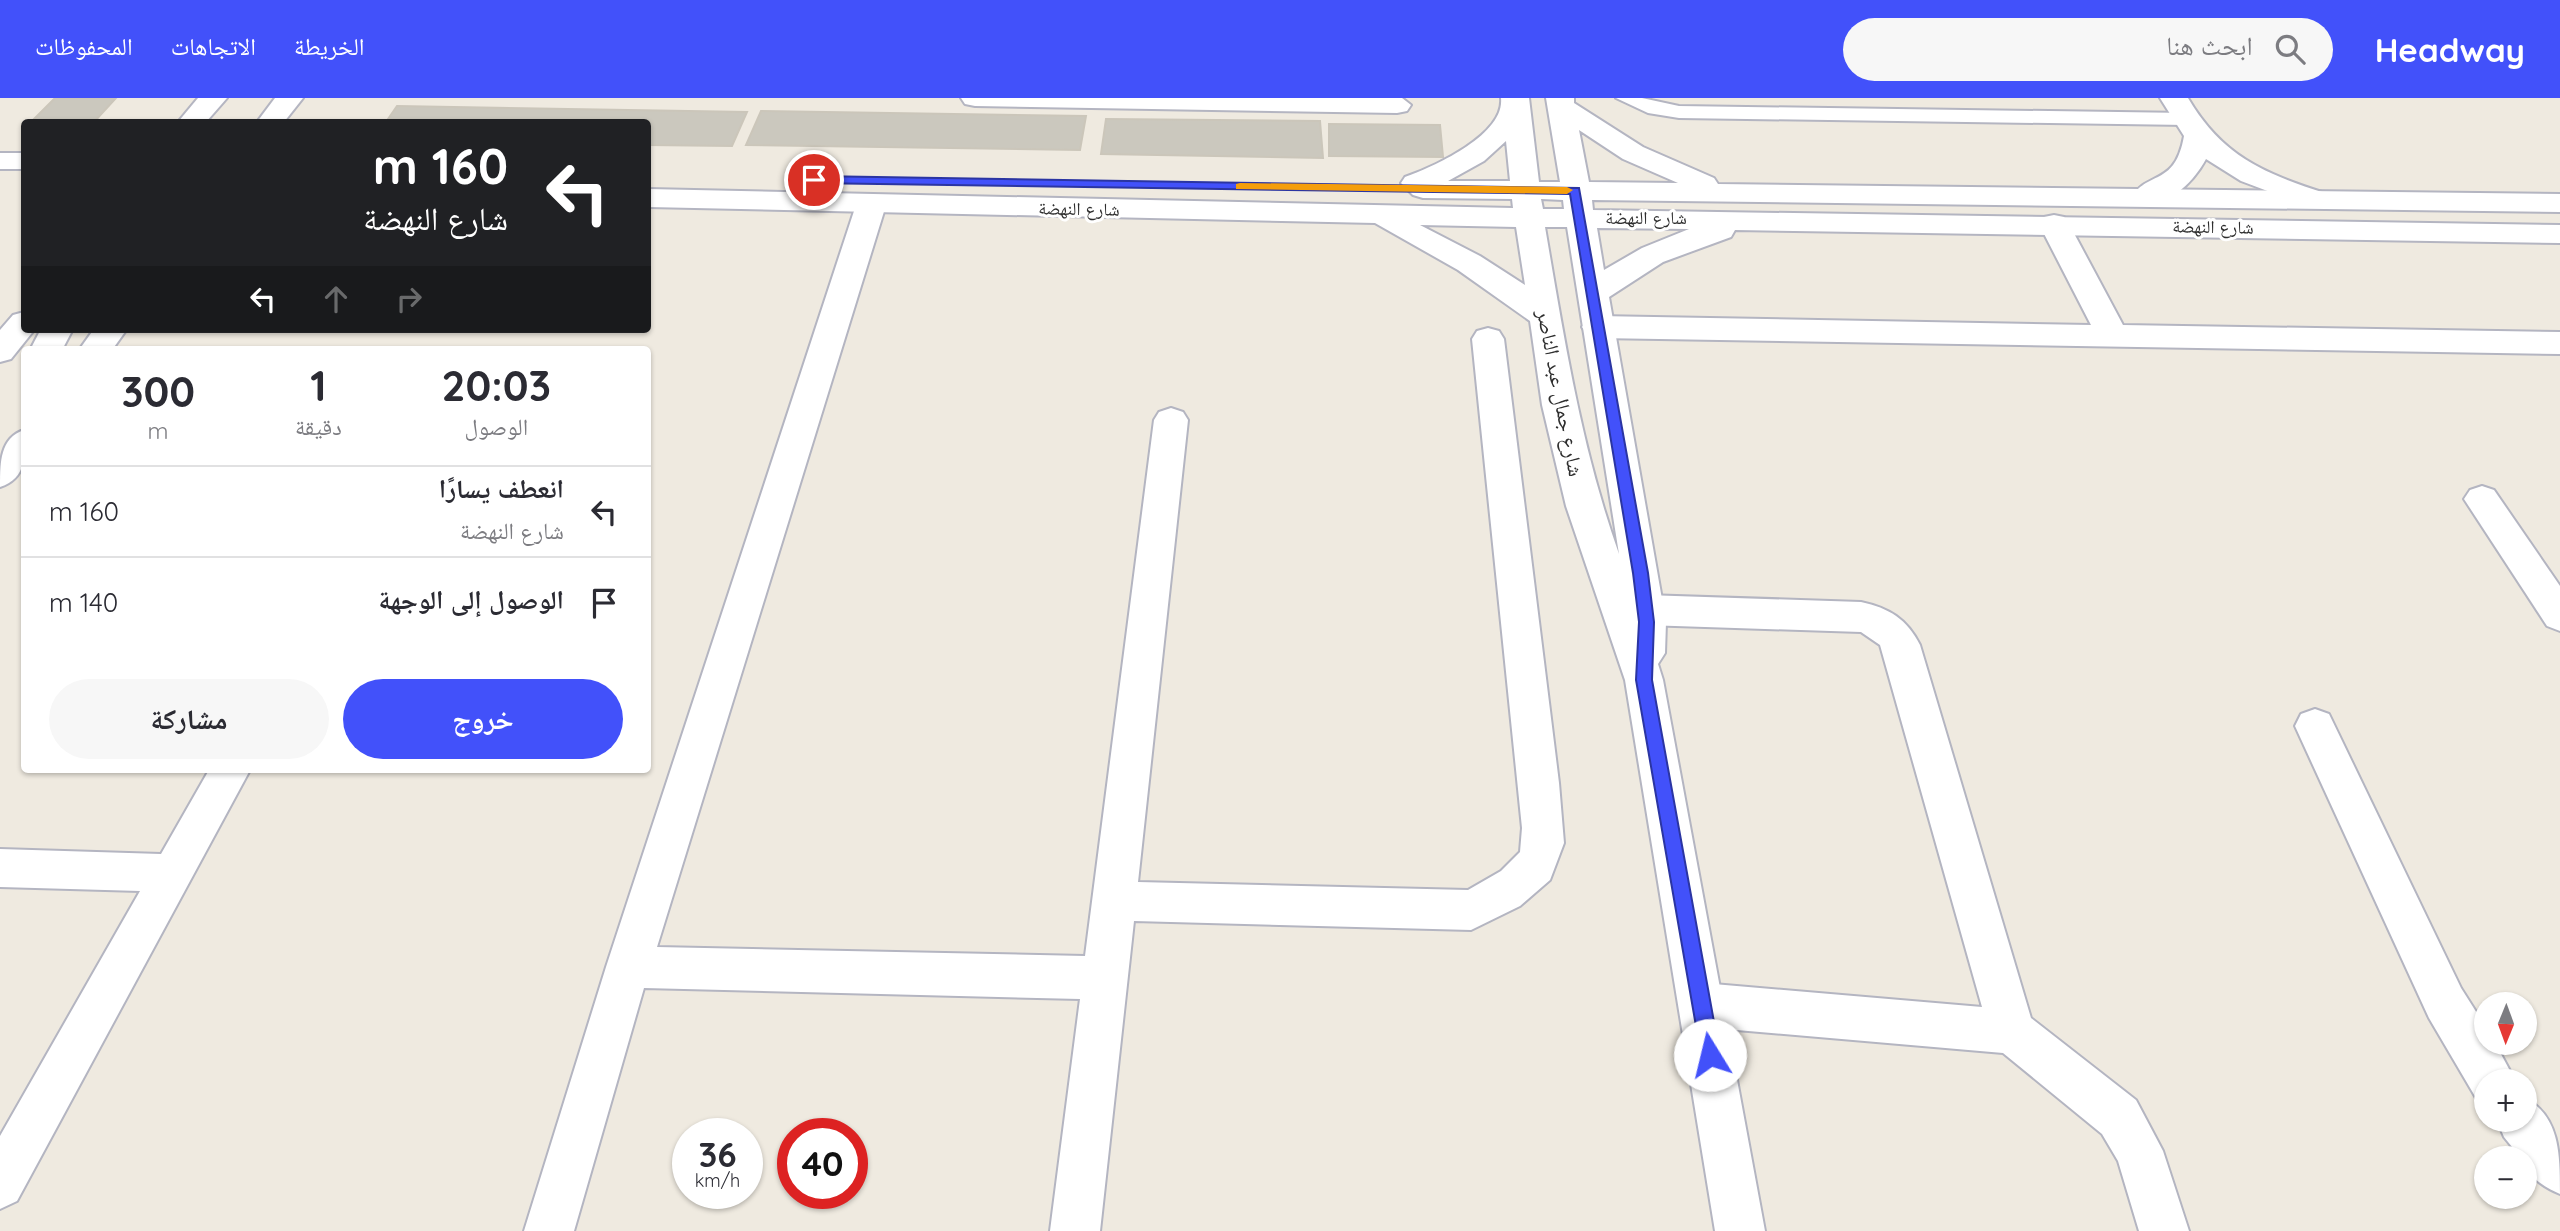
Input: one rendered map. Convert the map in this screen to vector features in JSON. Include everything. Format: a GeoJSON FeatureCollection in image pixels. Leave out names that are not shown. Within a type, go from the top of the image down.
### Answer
{"type":"FeatureCollection","features":[{"type":"Feature","properties":{"kind":"street"},"geometry":{"type":"LineString","coordinates":[[194,119],[213,98]]}},
{"type":"Feature","properties":{"kind":"street"},"geometry":{"type":"LineString","coordinates":[[975,98],[1397,105]]}},
{"type":"Feature","properties":{"kind":"street"},"geometry":{"type":"LineString","coordinates":[[1396,189],[1426,180],[1475,155],[1507,123],[1516,102]]}},
{"type":"Feature","properties":{"kind":"street","name":"شارع جمال عبد الناصر"},"geometry":{"type":"LineString","coordinates":[[1516,102],[1527,204],[1559,405],[1584,506],[1644,680],[1740,1231]]}},
{"type":"Feature","properties":{"kind":"street"},"geometry":{"type":"LineString","coordinates":[[1561,102],[1633,153],[1723,191]]}},
{"type":"Feature","properties":{"kind":"street","name":"شارع جمال عبد الناصر"},"geometry":{"type":"LineString","coordinates":[[1561,102],[1645,610],[1644,680]]}},
{"type":"Feature","properties":{"kind":"street"},"geometry":{"type":"LineString","coordinates":[[2146,197],[2176,181],[2186,171],[2197,148],[2186,118]]}},
{"type":"Feature","properties":{"kind":"street"},"geometry":{"type":"LineString","coordinates":[[2186,118],[2215,151],[2259,178],[2315,199]]}},
{"type":"Feature","properties":{"kind":"street"},"geometry":{"type":"LineString","coordinates":[[0,161],[21,161]]}},
{"type":"Feature","properties":{"kind":"street","name":"شارع النهضة"},"geometry":{"type":"LineString","coordinates":[[651,178],[1396,189],[1527,204]]}},
{"type":"Feature","properties":{"kind":"street","name":"شارع النهضة"},"geometry":{"type":"LineString","coordinates":[[1577,204],[1723,191],[2560,202]]}},
{"type":"Feature","properties":{"kind":"street","name":"شارع النهضة"},"geometry":{"type":"LineString","coordinates":[[651,198],[1374,214],[1527,204],[1577,204],[1763,219],[2560,234]]}},
{"type":"Feature","properties":{"kind":"street"},"geometry":{"type":"LineString","coordinates":[[549,1231],[628,967],[871,205]]}},
{"type":"Feature","properties":{"kind":"street"},"geometry":{"type":"LineString","coordinates":[[1374,214],[1469,261],[1508,286],[1543,315]]}},
{"type":"Feature","properties":{"kind":"street"},"geometry":{"type":"LineString","coordinates":[[1763,219],[1669,246],[1615,276],[1595,311],[2113,336],[2560,343]]}},
{"type":"Feature","properties":{"kind":"street"},"geometry":{"type":"LineString","coordinates":[[2054,224],[2113,336]]}},
{"type":"Feature","properties":{"kind":"street"},"geometry":{"type":"LineString","coordinates":[[0,351],[21,326]]}},
{"type":"Feature","properties":{"kind":"street"},"geometry":{"type":"LineString","coordinates":[[1114,901],[1471,910],[1504,894],[1533,868],[1544,846],[1540,796],[1488,339]]}},
{"type":"Feature","properties":{"kind":"street"},"geometry":{"type":"LineString","coordinates":[[1075,1231],[1171,420]]}},
{"type":"Feature","properties":{"kind":"street"},"geometry":{"type":"LineString","coordinates":[[0,474],[21,446]]}},
{"type":"Feature","properties":{"kind":"street"},"geometry":{"type":"LineString","coordinates":[[2482,499],[2560,616]]}},
{"type":"Feature","properties":{"kind":"street"},"geometry":{"type":"LineString","coordinates":[[1645,610],[1861,617],[1876,620],[1891,630],[1901,645],[2012,1032]]}},
{"type":"Feature","properties":{"kind":"street"},"geometry":{"type":"LineString","coordinates":[[2315,726],[2445,1003],[2485,1069]]}},
{"type":"Feature","properties":{"kind":"street"},"geometry":{"type":"LineString","coordinates":[[0,1184],[228,773]]}},
{"type":"Feature","properties":{"kind":"street"},"geometry":{"type":"LineString","coordinates":[[0,868],[172,873]]}},
{"type":"Feature","properties":{"kind":"street"},"geometry":{"type":"LineString","coordinates":[[628,967],[1105,978]]}},
{"type":"Feature","properties":{"kind":"street"},"geometry":{"type":"LineString","coordinates":[[1702,1005],[2012,1032],[2119,1117],[2139,1151],[2164,1231]]}},
{"type":"Feature","properties":{"kind":"street"},"geometry":{"type":"LineString","coordinates":[[2530,1132],[2560,1170]]}},
{"type":"Feature","properties":{"kind":"lane"},"geometry":{"type":"LineString","coordinates":[[1625,98],[1655,109],[1679,112],[2186,118]]}},
{"type":"Feature","properties":{"kind":"lane"},"geometry":{"type":"LineString","coordinates":[[1927,98],[1935,116]]}},
{"type":"Feature","properties":{"kind":"building"},"geometry":{"type":"Polygon","coordinates":[[[55,98],[116,98],[97,119],[34,119],[55,98]]]}},
{"type":"Feature","properties":{"kind":"building"},"geometry":{"type":"Polygon","coordinates":[[[397,106],[747,112],[732,146],[651,145],[651,119],[388,119],[397,106]]]}},
{"type":"Feature","properties":{"kind":"building"},"geometry":{"type":"Polygon","coordinates":[[[761,111],[1086,116],[1080,150],[746,145],[761,111]]]}},
{"type":"Feature","properties":{"kind":"building"},"geometry":{"type":"Polygon","coordinates":[[[1106,119],[1320,121],[1323,158],[1101,154],[1106,119]]]}},
{"type":"Feature","properties":{"kind":"building"},"geometry":{"type":"Polygon","coordinates":[[[1329,124],[1440,125],[1443,157],[1329,156],[1329,124]]]}},
{"type":"Feature","properties":{"kind":"slow traffic"},"geometry":{"type":"LineString","coordinates":[[1240,187],[1567,190]]}},
{"type":"Feature","properties":{"kind":"route"},"geometry":{"type":"LineString","coordinates":[[814,180],[1575,190],[1647,622],[1644,680],[1710,1055]]}}]}
